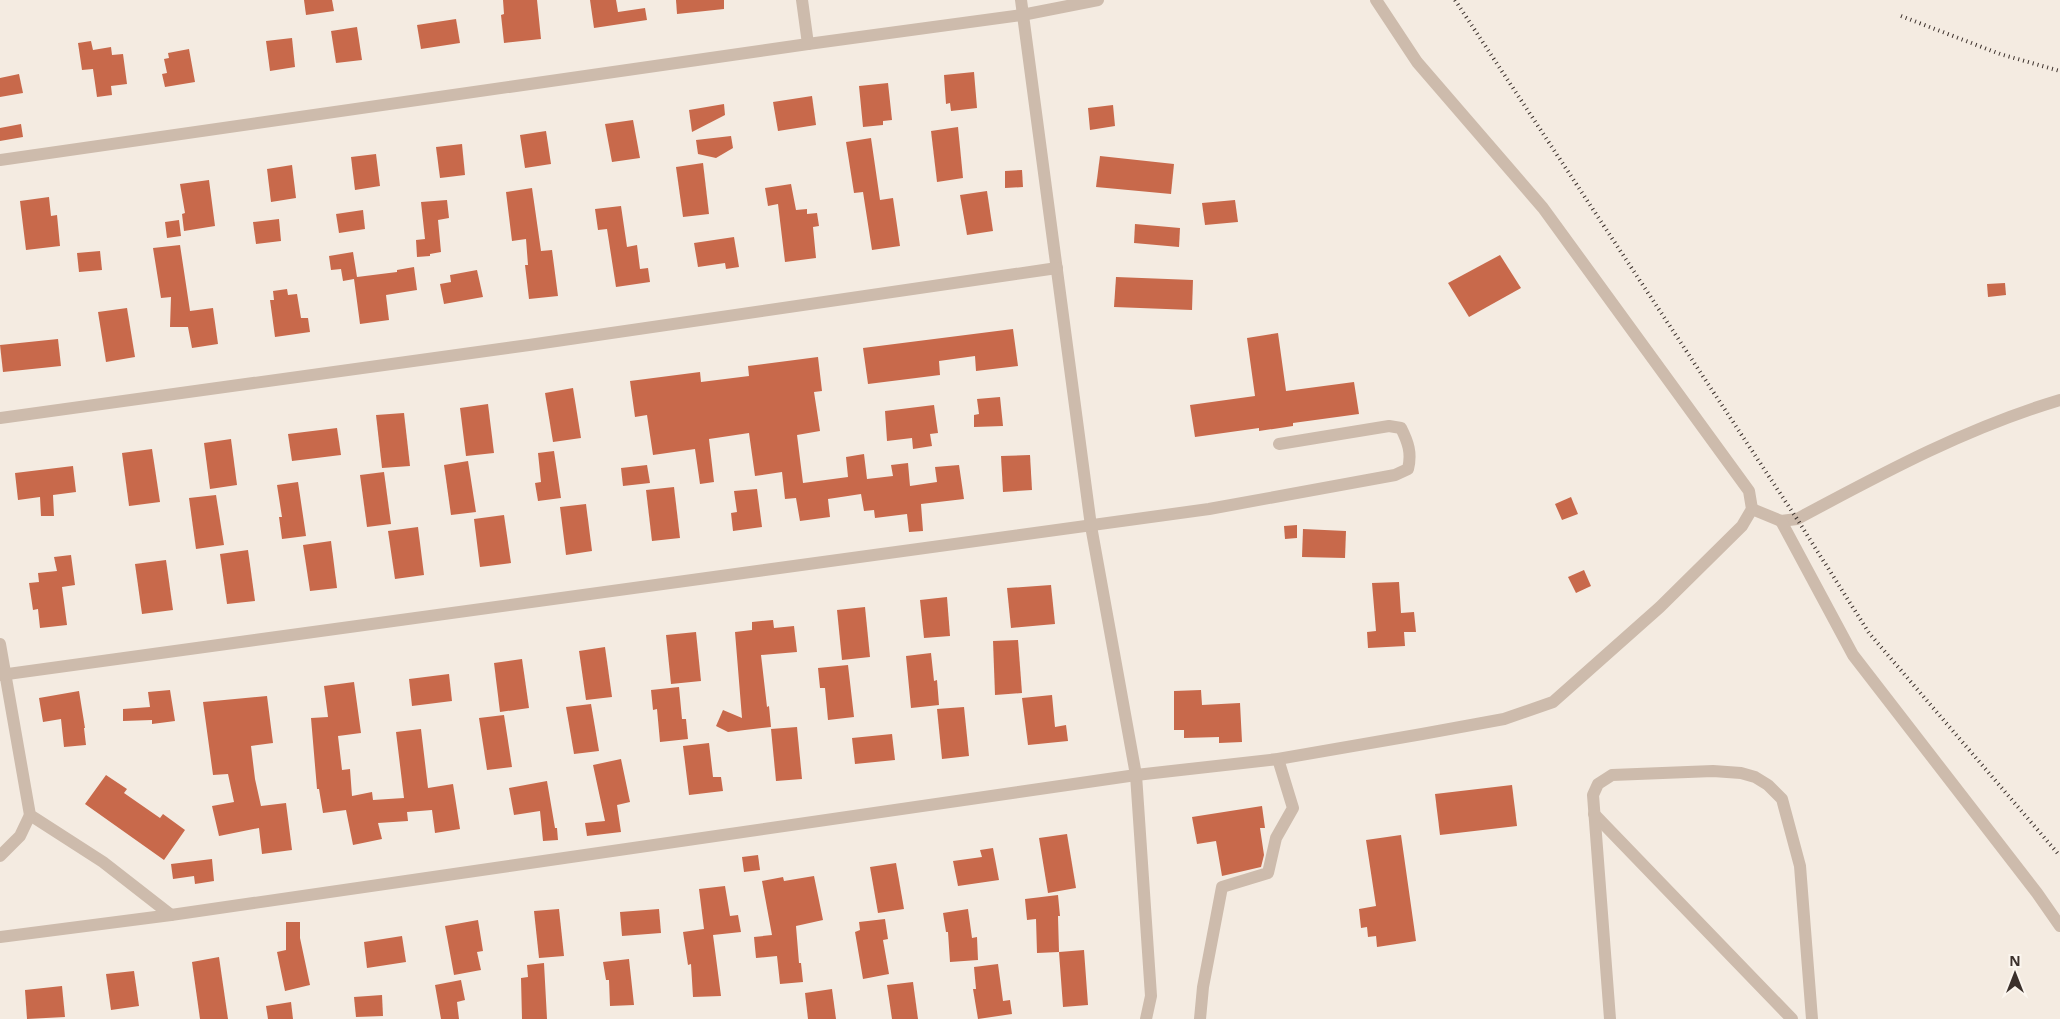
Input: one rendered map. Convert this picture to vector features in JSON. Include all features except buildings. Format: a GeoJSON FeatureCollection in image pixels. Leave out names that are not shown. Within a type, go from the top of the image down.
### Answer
{"type":"FeatureCollection","features":[{"type":"Feature","properties":{"kind":"street"},"geometry":{"type":"LineString","coordinates":[[802,0],[808,44]]}},
{"type":"Feature","properties":{"kind":"street"},"geometry":{"type":"LineString","coordinates":[[1021,0],[1091,526],[1136,775],[1151,996],[1146,1019]]}},
{"type":"Feature","properties":{"kind":"street"},"geometry":{"type":"LineString","coordinates":[[0,160],[1022,15],[1098,0]]}},
{"type":"Feature","properties":{"kind":"street"},"geometry":{"type":"LineString","coordinates":[[0,937],[172,915],[1136,775],[1278,759],[1504,720],[1553,702],[1660,607],[1742,526],[1752,509],[1749,491],[1543,208],[1417,62],[1376,0]]}},
{"type":"Feature","properties":{"kind":"street"},"geometry":{"type":"LineString","coordinates":[[0,418],[548,342],[1057,268]]}},
{"type":"Feature","properties":{"kind":"street"},"geometry":{"type":"LineString","coordinates":[[1752,509],[1781,521],[1797,519],[1913,457],[1968,432],[2029,409],[2060,400]]}},
{"type":"Feature","properties":{"kind":"street"},"geometry":{"type":"LineString","coordinates":[[2,675],[1091,526],[1209,508],[1395,475],[1408,469],[1411,458],[1408,441],[1400,428],[1389,426],[1279,444]]}},
{"type":"Feature","properties":{"kind":"street"},"geometry":{"type":"LineString","coordinates":[[1781,521],[1853,655],[2037,893],[2060,926]]}},
{"type":"Feature","properties":{"kind":"street"},"geometry":{"type":"LineString","coordinates":[[0,644],[2,675],[30,815],[20,836],[0,856]]}},
{"type":"Feature","properties":{"kind":"street"},"geometry":{"type":"LineString","coordinates":[[1200,1019],[1203,987],[1222,887],[1268,873],[1276,838],[1293,808],[1278,759]]}},
{"type":"Feature","properties":{"kind":"street"},"geometry":{"type":"LineString","coordinates":[[1610,1019],[1593,795],[1598,784],[1612,775],[1713,771],[1740,773],[1755,777],[1768,785],[1782,799],[1800,866],[1812,1019]]}},
{"type":"Feature","properties":{"kind":"street"},"geometry":{"type":"LineString","coordinates":[[1594,814],[1792,1019]]}},
{"type":"Feature","properties":{"kind":"street"},"geometry":{"type":"LineString","coordinates":[[30,815],[103,862],[172,915]]}},
{"type":"Feature","properties":{"kind":"railway"},"geometry":{"type":"LineString","coordinates":[[1455,0],[1797,519],[1869,633],[2060,856]]}},
{"type":"Feature","properties":{"kind":"railway"},"geometry":{"type":"LineString","coordinates":[[1901,16],[2000,54],[2060,71]]}}]}
